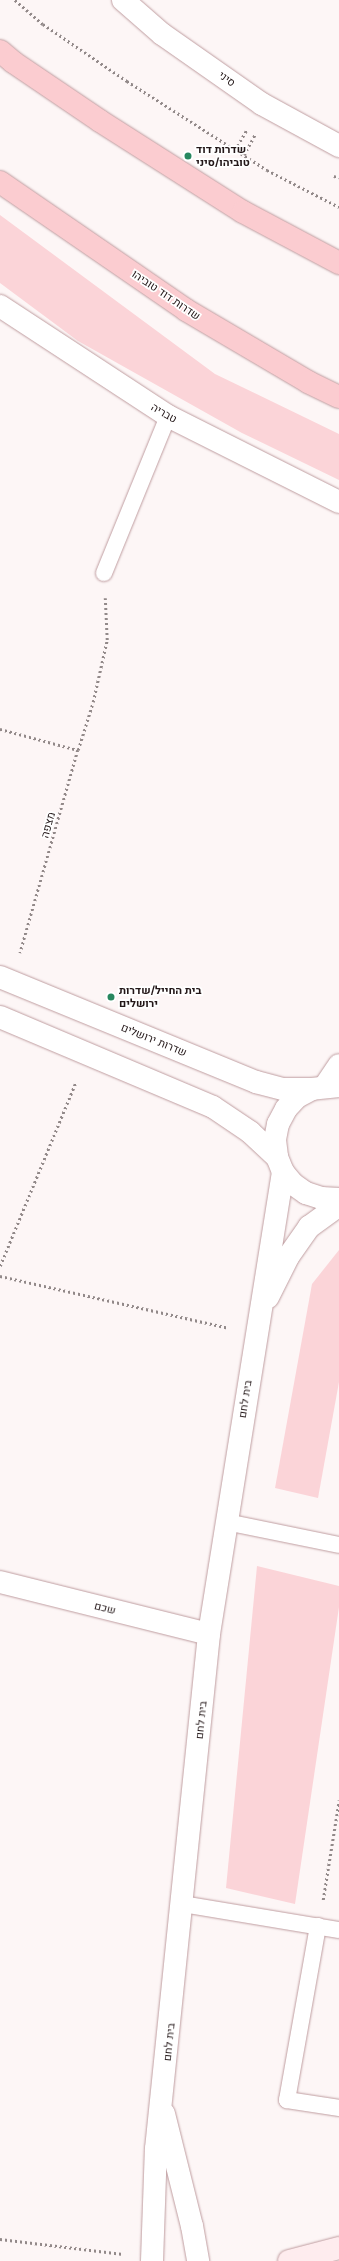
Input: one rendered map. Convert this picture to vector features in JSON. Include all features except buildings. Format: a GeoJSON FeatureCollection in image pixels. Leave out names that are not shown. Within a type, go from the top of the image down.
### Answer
{"type":"FeatureCollection","features":[{"type":"Feature","properties":{"kind":"highway"},"geometry":{"type":"LineString","coordinates":[[0,51],[13,62],[100,121],[243,212],[339,263]]}},
{"type":"Feature","properties":{"kind":"highway","name":"שדרות דוד טוביהו"},"geometry":{"type":"LineString","coordinates":[[0,182],[186,310],[308,382],[339,396]]}},
{"type":"Feature","properties":{"kind":"main road"},"geometry":{"type":"LineString","coordinates":[[289,2261],[339,2248]]}},
{"type":"Feature","properties":{"kind":"street","name":"סיני"},"geometry":{"type":"LineString","coordinates":[[123,0],[162,34],[262,104],[339,146]]}},
{"type":"Feature","properties":{"kind":"street","name":"טבריה"},"geometry":{"type":"LineString","coordinates":[[0,306],[168,416],[339,502]]}},
{"type":"Feature","properties":{"kind":"street","name":"שדרות ירושלים"},"geometry":{"type":"LineString","coordinates":[[6,980],[256,1082],[283,1089],[325,1087]]}},
{"type":"Feature","properties":{"kind":"street"},"geometry":{"type":"LineString","coordinates":[[0,1017],[213,1107],[250,1132],[280,1164],[293,1184],[306,1193],[321,1198],[339,1199]]}},
{"type":"Feature","properties":{"kind":"street"},"geometry":{"type":"LineString","coordinates":[[325,1087],[339,1065]]}},
{"type":"Feature","properties":{"kind":"street","name":"בית לחם"},"geometry":{"type":"LineString","coordinates":[[152,2261],[154,2184],[209,1634],[256,1334],[280,1164],[275,1140],[278,1124],[286,1109],[297,1097],[325,1087]]}},
{"type":"Feature","properties":{"kind":"street","name":"בית לחם"},"geometry":{"type":"LineString","coordinates":[[256,1334],[270,1293],[288,1257],[309,1227],[339,1205]]}},
{"type":"Feature","properties":{"kind":"street","name":"שכם"},"geometry":{"type":"LineString","coordinates":[[0,1582],[209,1634]]}},
{"type":"Feature","properties":{"kind":"street","name":"בית לחם"},"geometry":{"type":"LineString","coordinates":[[162,2107],[192,2226],[198,2261]]}},
{"type":"Feature","properties":{"kind":"lane"},"geometry":{"type":"LineString","coordinates":[[104,573],[168,416]]}},
{"type":"Feature","properties":{"kind":"lane"},"geometry":{"type":"LineString","coordinates":[[226,1522],[339,1545]]}},
{"type":"Feature","properties":{"kind":"lane"},"geometry":{"type":"LineString","coordinates":[[182,1904],[339,1930]]}},
{"type":"Feature","properties":{"kind":"lane"},"geometry":{"type":"LineString","coordinates":[[318,1926],[287,2100],[339,2108]]}},
{"type":"Feature","properties":{"kind":"path"},"geometry":{"type":"LineString","coordinates":[[16,0],[43,24],[127,81],[267,170],[339,208]]}},
{"type":"Feature","properties":{"kind":"path","name":"מצפה"},"geometry":{"type":"LineString","coordinates":[[6,980],[93,702],[107,640],[104,573]]}},
{"type":"Feature","properties":{"kind":"path"},"geometry":{"type":"LineString","coordinates":[[0,729],[78,750]]}},
{"type":"Feature","properties":{"kind":"path"},"geometry":{"type":"LineString","coordinates":[[0,1266],[88,1054]]}},
{"type":"Feature","properties":{"kind":"path"},"geometry":{"type":"LineString","coordinates":[[0,1276],[256,1334]]}},
{"type":"Feature","properties":{"kind":"path"},"geometry":{"type":"LineString","coordinates":[[318,1926],[339,1800]]}},
{"type":"Feature","properties":{"kind":"path"},"geometry":{"type":"LineString","coordinates":[[0,2239],[130,2255]]}},
{"type":"Feature","properties":{"kind":"shaded area"},"geometry":{"type":"Polygon","coordinates":[[[0,215],[215,374],[339,434],[339,480],[242,433],[78,341],[0,283],[0,215]]]}},
{"type":"Feature","properties":{"kind":"shaded area"},"geometry":{"type":"Polygon","coordinates":[[[339,1250],[339,1382],[318,1498],[275,1488],[312,1284],[339,1250]]]}},
{"type":"Feature","properties":{"kind":"shaded area"},"geometry":{"type":"Polygon","coordinates":[[[257,1566],[339,1586],[339,1607],[295,1904],[226,1888],[257,1566]]]}},
{"type":"Feature","properties":{"kind":"place","name":"שדרות דוד טוביהו/סיני"},"geometry":{"type":"Point","coordinates":[188,156]}},
{"type":"Feature","properties":{"kind":"place","name":"בית החייל/שדרות ירושלים"},"geometry":{"type":"Point","coordinates":[111,997]}}]}
